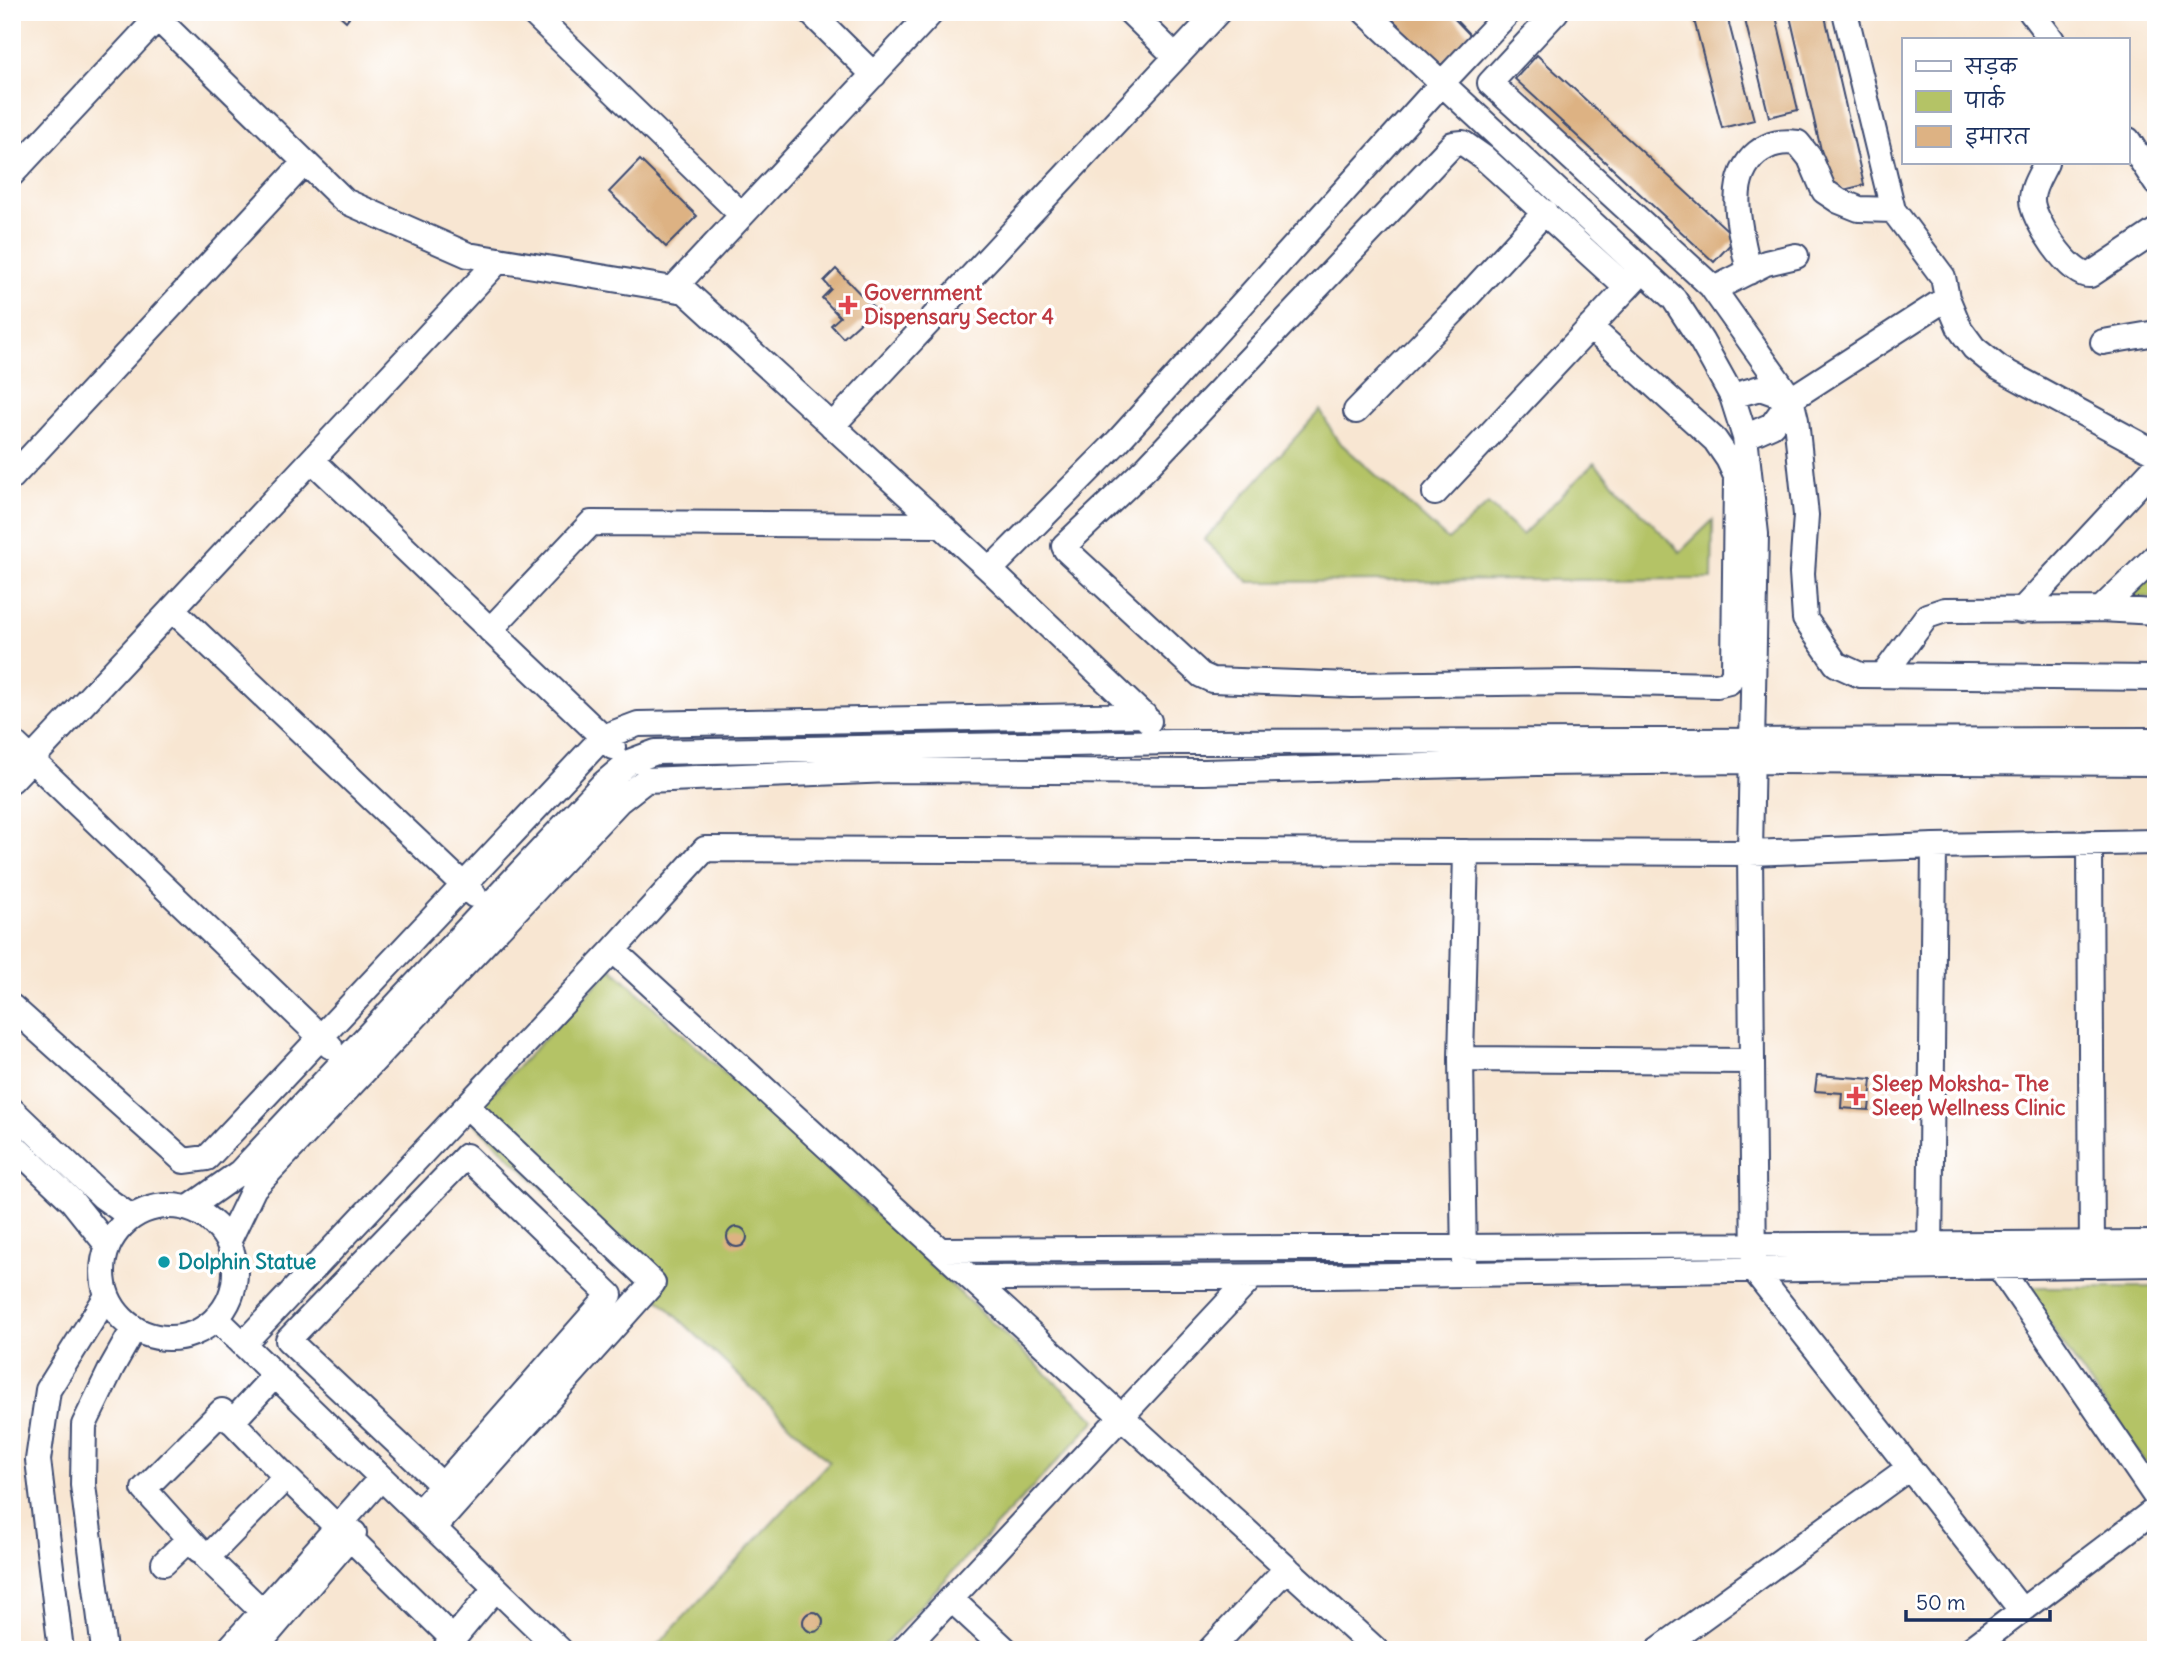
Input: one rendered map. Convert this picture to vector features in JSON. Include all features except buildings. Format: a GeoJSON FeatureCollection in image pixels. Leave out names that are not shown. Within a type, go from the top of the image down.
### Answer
{"type":"FeatureCollection","features":[{"type":"Feature","properties":{"kind":"street"},"geometry":{"type":"LineString","coordinates":[[532,12],[742,215]]}},
{"type":"Feature","properties":{"kind":"street"},"geometry":{"type":"LineString","coordinates":[[810,12],[874,75]]}},
{"type":"Feature","properties":{"kind":"street"},"geometry":{"type":"LineString","coordinates":[[673,289],[932,12]]}},
{"type":"Feature","properties":{"kind":"street"},"geometry":{"type":"LineString","coordinates":[[1130,12],[1176,57]]}},
{"type":"Feature","properties":{"kind":"street"},"geometry":{"type":"LineString","coordinates":[[832,426],[1219,12]]}},
{"type":"Feature","properties":{"kind":"street"},"geometry":{"type":"LineString","coordinates":[[1365,12],[1442,83],[1635,279]]}},
{"type":"Feature","properties":{"kind":"street"},"geometry":{"type":"LineString","coordinates":[[989,570],[1118,442],[1509,12]]}},
{"type":"Feature","properties":{"kind":"street"},"geometry":{"type":"LineString","coordinates":[[1556,12],[1490,83],[1714,289],[1791,399],[1807,514],[1802,573],[1804,619],[1836,664],[1860,675],[2156,678]]}},
{"type":"Feature","properties":{"kind":"street"},"geometry":{"type":"LineString","coordinates":[[1845,12],[1893,210],[1943,277],[1947,298],[1960,329],[1973,348],[1998,369],[2156,453]]}},
{"type":"Feature","properties":{"kind":"street"},"geometry":{"type":"LineString","coordinates":[[2031,12],[2050,38]]}},
{"type":"Feature","properties":{"kind":"street"},"geometry":{"type":"LineString","coordinates":[[12,174],[157,14],[345,201],[468,255],[685,290],[941,525],[1203,772]]}},
{"type":"Feature","properties":{"kind":"street"},"geometry":{"type":"LineString","coordinates":[[1749,272],[1738,210],[1738,184],[1746,163],[1762,149],[1781,141],[1797,143],[1810,158],[1824,191],[1859,209],[1893,210]]}},
{"type":"Feature","properties":{"kind":"street"},"geometry":{"type":"LineString","coordinates":[[1590,327],[1715,440],[1736,476],[1734,672],[1729,682],[1717,685],[1580,682],[1352,685],[1212,680],[1201,675],[1066,550],[1064,545],[1147,467],[1453,144],[1463,143],[1483,157],[1545,212],[1635,279],[1674,299],[1732,396],[1745,438],[1756,534],[1750,853],[1754,1259],[1909,1468],[2022,1611]]}},
{"type":"Feature","properties":{"kind":"street"},"geometry":{"type":"LineString","coordinates":[[2141,149],[2156,183]]}},
{"type":"Feature","properties":{"kind":"street"},"geometry":{"type":"LineString","coordinates":[[12,477],[305,163]]}},
{"type":"Feature","properties":{"kind":"street"},"geometry":{"type":"LineString","coordinates":[[2046,164],[2034,191],[2033,211],[2076,272],[2084,276],[2090,275],[2156,231]]}},
{"type":"Feature","properties":{"kind":"street"},"geometry":{"type":"LineString","coordinates":[[1356,411],[1453,312],[1545,212]]}},
{"type":"Feature","properties":{"kind":"street"},"geometry":{"type":"LineString","coordinates":[[1714,289],[1766,263],[1796,256]]}},
{"type":"Feature","properties":{"kind":"street"},"geometry":{"type":"LineString","coordinates":[[12,780],[499,260]]}},
{"type":"Feature","properties":{"kind":"street"},"geometry":{"type":"LineString","coordinates":[[1435,493],[1635,279]]}},
{"type":"Feature","properties":{"kind":"street"},"geometry":{"type":"LineString","coordinates":[[1745,438],[1772,425],[1791,399],[1947,298]]}},
{"type":"Feature","properties":{"kind":"street"},"geometry":{"type":"LineString","coordinates":[[2103,342],[2156,333]]}},
{"type":"Feature","properties":{"kind":"street"},"geometry":{"type":"LineString","coordinates":[[1732,396],[1760,388],[1791,399]]}},
{"type":"Feature","properties":{"kind":"street"},"geometry":{"type":"LineString","coordinates":[[1118,442],[1147,467]]}},
{"type":"Feature","properties":{"kind":"street"},"geometry":{"type":"LineString","coordinates":[[312,460],[638,771]]}},
{"type":"Feature","properties":{"kind":"street"},"geometry":{"type":"LineString","coordinates":[[2021,611],[2156,466]]}},
{"type":"Feature","properties":{"kind":"street"},"geometry":{"type":"LineString","coordinates":[[491,630],[591,523],[941,525]]}},
{"type":"Feature","properties":{"kind":"street"},"geometry":{"type":"LineString","coordinates":[[2101,609],[2156,556]]}},
{"type":"Feature","properties":{"kind":"street"},"geometry":{"type":"LineString","coordinates":[[172,609],[487,907]]}},
{"type":"Feature","properties":{"kind":"street"},"geometry":{"type":"LineString","coordinates":[[1884,674],[1927,616],[1945,610],[2101,609],[2156,612]]}},
{"type":"Feature","properties":{"kind":"street"},"geometry":{"type":"LineString","coordinates":[[12,1007],[184,1161],[207,1158],[603,737],[638,724],[1144,715]]}},
{"type":"Feature","properties":{"kind":"street"},"geometry":{"type":"LineString","coordinates":[[228,1242],[254,1188],[487,907],[602,785],[638,771],[1203,772],[1537,763],[1751,751],[2156,740]]}},
{"type":"Feature","properties":{"kind":"street"},"geometry":{"type":"LineString","coordinates":[[12,741],[353,1068]]}},
{"type":"Feature","properties":{"kind":"street"},"geometry":{"type":"LineString","coordinates":[[189,1208],[240,1172],[353,1068],[619,801],[638,771],[656,752],[1172,742],[1751,751],[2156,763]]}},
{"type":"Feature","properties":{"kind":"street"},"geometry":{"type":"LineString","coordinates":[[243,1344],[705,849],[1750,853],[2156,842]]}},
{"type":"Feature","properties":{"kind":"street"},"geometry":{"type":"LineString","coordinates":[[2090,843],[2092,1255]]}},
{"type":"Feature","properties":{"kind":"street"},"geometry":{"type":"LineString","coordinates":[[1930,1257],[1934,846]]}},
{"type":"Feature","properties":{"kind":"street"},"geometry":{"type":"LineString","coordinates":[[1464,1274],[1461,1059],[1466,852]]}},
{"type":"Feature","properties":{"kind":"street"},"geometry":{"type":"LineString","coordinates":[[613,950],[1376,1650]]}},
{"type":"Feature","properties":{"kind":"street"},"geometry":{"type":"LineString","coordinates":[[1461,1059],[1752,1061]]}},
{"type":"Feature","properties":{"kind":"street"},"geometry":{"type":"LineString","coordinates":[[427,1520],[653,1283],[467,1106]]}},
{"type":"Feature","properties":{"kind":"street"},"geometry":{"type":"LineString","coordinates":[[12,1110],[103,1197],[131,1217]]}},
{"type":"Feature","properties":{"kind":"street"},"geometry":{"type":"LineString","coordinates":[[12,1144],[72,1201],[108,1246]]}},
{"type":"Feature","properties":{"kind":"street"},"geometry":{"type":"LineString","coordinates":[[442,1485],[288,1340],[467,1156],[610,1295]]}},
{"type":"Feature","properties":{"kind":"street"},"geometry":{"type":"LineString","coordinates":[[169,1205],[189,1208],[205,1216],[228,1242],[234,1262],[234,1282],[228,1302],[216,1318],[202,1329],[186,1336],[167,1338],[150,1335],[134,1328],[114,1309],[103,1280],[103,1262],[108,1246],[118,1230],[131,1217],[149,1208],[169,1205]]}},
{"type":"Feature","properties":{"kind":"street"},"geometry":{"type":"LineString","coordinates":[[1930,1257],[1999,1267],[2092,1255],[2156,1243]]}},
{"type":"Feature","properties":{"kind":"street"},"geometry":{"type":"LineString","coordinates":[[941,1250],[1464,1248],[1754,1259]]}},
{"type":"Feature","properties":{"kind":"street"},"geometry":{"type":"LineString","coordinates":[[971,1278],[1464,1274],[1754,1259],[2092,1255],[2156,1264]]}},
{"type":"Feature","properties":{"kind":"street"},"geometry":{"type":"LineString","coordinates":[[427,1520],[442,1485],[636,1265]]}},
{"type":"Feature","properties":{"kind":"street"},"geometry":{"type":"LineString","coordinates":[[1999,1267],[2156,1497]]}},
{"type":"Feature","properties":{"kind":"street"},"geometry":{"type":"LineString","coordinates":[[903,1650],[1252,1277]]}},
{"type":"Feature","properties":{"kind":"street"},"geometry":{"type":"LineString","coordinates":[[61,1650],[38,1460],[48,1390],[107,1296]]}},
{"type":"Feature","properties":{"kind":"street"},"geometry":{"type":"LineString","coordinates":[[216,1318],[560,1650]]}},
{"type":"Feature","properties":{"kind":"street"},"geometry":{"type":"LineString","coordinates":[[104,1650],[83,1485],[84,1425],[134,1328]]}},
{"type":"Feature","properties":{"kind":"street"},"geometry":{"type":"LineString","coordinates":[[232,1422],[275,1375]]}},
{"type":"Feature","properties":{"kind":"street"},"geometry":{"type":"LineString","coordinates":[[262,1611],[207,1558],[144,1489],[222,1411],[286,1477],[348,1532],[459,1644],[499,1593]]}},
{"type":"Feature","properties":{"kind":"street"},"geometry":{"type":"LineString","coordinates":[[1658,1650],[1909,1468]]}},
{"type":"Feature","properties":{"kind":"street"},"geometry":{"type":"LineString","coordinates":[[207,1558],[286,1477]]}},
{"type":"Feature","properties":{"kind":"street"},"geometry":{"type":"LineString","coordinates":[[254,1650],[387,1484]]}},
{"type":"Feature","properties":{"kind":"street"},"geometry":{"type":"LineString","coordinates":[[1970,1650],[2156,1509]]}},
{"type":"Feature","properties":{"kind":"street"},"geometry":{"type":"LineString","coordinates":[[229,1650],[262,1611],[348,1532]]}},
{"type":"Feature","properties":{"kind":"street"},"geometry":{"type":"LineString","coordinates":[[164,1563],[189,1539]]}},
{"type":"Feature","properties":{"kind":"street"},"geometry":{"type":"LineString","coordinates":[[1210,1650],[1287,1568]]}},
{"type":"Feature","properties":{"kind":"street"},"geometry":{"type":"LineString","coordinates":[[951,1600],[1006,1650]]}},
{"type":"Feature","properties":{"kind":"green space"},"geometry":{"type":"Polygon","coordinates":[[[1320,410],[1337,440],[1448,540],[1488,504],[1522,535],[1594,463],[1680,552],[1713,520],[1712,579],[1249,582],[1204,540],[1320,410]]]}},
{"type":"Feature","properties":{"kind":"green space"},"geometry":{"type":"Polygon","coordinates":[[[2156,571],[2156,598],[2130,597],[2156,571]]]}},
{"type":"Feature","properties":{"kind":"green space"},"geometry":{"type":"Polygon","coordinates":[[[612,968],[1096,1420],[879,1650],[653,1650],[829,1462],[469,1118],[612,968]]]}},
{"type":"Feature","properties":{"kind":"green space"},"geometry":{"type":"Polygon","coordinates":[[[2023,1287],[2156,1287],[2156,1478],[2023,1287]]]}},
{"type":"Feature","properties":{"kind":"place","name":"Government Dispensary Sector 4"},"geometry":{"type":"Point","coordinates":[848,305]}},
{"type":"Feature","properties":{"kind":"place","name":"Sleep Moksha- The Sleep Wellness Clinic"},"geometry":{"type":"Point","coordinates":[1856,1096]}},
{"type":"Feature","properties":{"kind":"place","name":"Dolphin Statue"},"geometry":{"type":"Point","coordinates":[164,1262]}}]}
